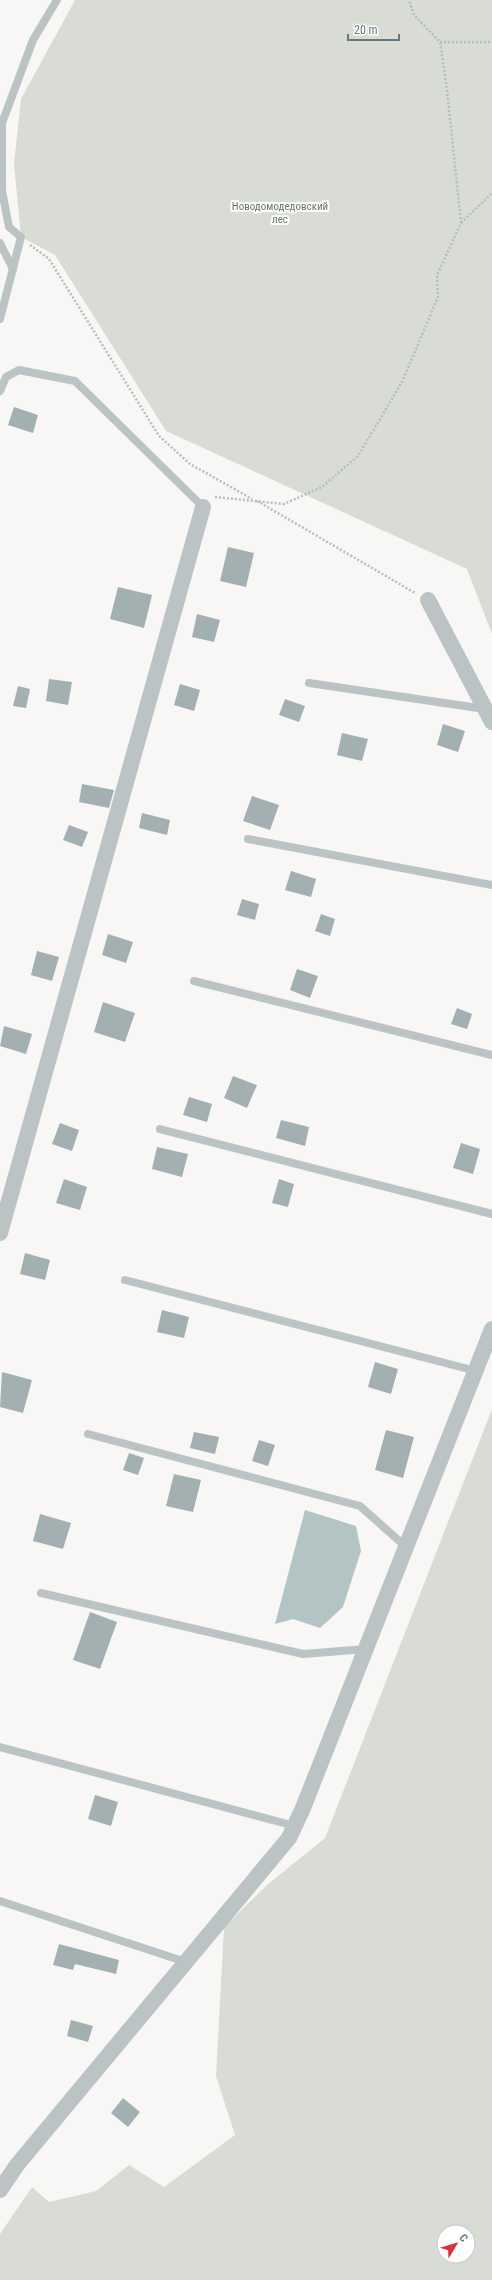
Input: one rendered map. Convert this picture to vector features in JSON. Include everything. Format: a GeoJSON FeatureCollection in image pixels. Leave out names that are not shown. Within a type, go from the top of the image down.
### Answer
{"type":"FeatureCollection","features":[{"type":"Feature","properties":{"kind":"street"},"geometry":{"type":"LineString","coordinates":[[0,1232],[204,507]]}},
{"type":"Feature","properties":{"kind":"street"},"geometry":{"type":"LineString","coordinates":[[428,600],[489,715]]}},
{"type":"Feature","properties":{"kind":"street"},"geometry":{"type":"LineString","coordinates":[[0,2190],[17,2165],[289,1838],[366,1649],[492,1329]]}},
{"type":"Feature","properties":{"kind":"lane"},"geometry":{"type":"LineString","coordinates":[[0,318],[21,237],[9,227],[2,191],[2,123],[33,40],[57,0]]}},
{"type":"Feature","properties":{"kind":"lane"},"geometry":{"type":"LineString","coordinates":[[0,243],[13,269]]}},
{"type":"Feature","properties":{"kind":"lane"},"geometry":{"type":"LineString","coordinates":[[0,391],[6,377],[19,370],[75,381],[204,507]]}},
{"type":"Feature","properties":{"kind":"lane"},"geometry":{"type":"LineString","coordinates":[[309,683],[489,715]]}},
{"type":"Feature","properties":{"kind":"lane"},"geometry":{"type":"LineString","coordinates":[[248,839],[492,885]]}},
{"type":"Feature","properties":{"kind":"lane"},"geometry":{"type":"LineString","coordinates":[[194,981],[492,1054]]}},
{"type":"Feature","properties":{"kind":"lane"},"geometry":{"type":"LineString","coordinates":[[160,1129],[492,1214]]}},
{"type":"Feature","properties":{"kind":"lane"},"geometry":{"type":"LineString","coordinates":[[125,1280],[476,1371]]}},
{"type":"Feature","properties":{"kind":"lane"},"geometry":{"type":"LineString","coordinates":[[88,1434],[360,1506],[406,1547]]}},
{"type":"Feature","properties":{"kind":"lane"},"geometry":{"type":"LineString","coordinates":[[42,1593],[303,1654],[366,1649]]}},
{"type":"Feature","properties":{"kind":"lane"},"geometry":{"type":"LineString","coordinates":[[0,1747],[295,1826]]}},
{"type":"Feature","properties":{"kind":"lane"},"geometry":{"type":"LineString","coordinates":[[0,1901],[186,1962]]}},
{"type":"Feature","properties":{"kind":"path"},"geometry":{"type":"LineString","coordinates":[[408,0],[414,15],[440,42],[448,90],[461,222]]}},
{"type":"Feature","properties":{"kind":"path"},"geometry":{"type":"LineString","coordinates":[[440,42],[492,42]]}},
{"type":"Feature","properties":{"kind":"path"},"geometry":{"type":"LineString","coordinates":[[204,507],[215,497],[284,504],[322,487],[358,456],[402,382],[438,297],[437,275],[461,222],[492,194]]}},
{"type":"Feature","properties":{"kind":"path"},"geometry":{"type":"LineString","coordinates":[[21,237],[49,259],[159,436],[190,464],[428,600]]}},
{"type":"Feature","properties":{"kind":"green space","name":"Новодомодедовский лес"},"geometry":{"type":"Polygon","coordinates":[[[75,0],[492,0],[492,634],[467,569],[166,431],[55,255],[21,237],[14,164],[21,99],[75,0]]]}},
{"type":"Feature","properties":{"kind":"green space"},"geometry":{"type":"Polygon","coordinates":[[[492,1409],[492,2280],[0,2280],[0,2234],[32,2187],[49,2202],[96,2191],[129,2165],[164,2187],[235,2135],[216,2076],[224,1927],[267,1885],[325,1838],[492,1409]]]}},
{"type":"Feature","properties":{"kind":"shaded area"},"geometry":{"type":"Polygon","coordinates":[[[305,1510],[356,1526],[361,1551],[343,1607],[320,1628],[293,1619],[275,1624],[305,1510]]]}},
{"type":"Feature","properties":{"kind":"building"},"geometry":{"type":"Polygon","coordinates":[[[14,407],[38,415],[33,433],[8,425],[14,407]]]}},
{"type":"Feature","properties":{"kind":"building"},"geometry":{"type":"Polygon","coordinates":[[[228,547],[254,553],[246,587],[220,581],[228,547]]]}},
{"type":"Feature","properties":{"kind":"building"},"geometry":{"type":"Polygon","coordinates":[[[118,587],[152,595],[144,628],[110,619],[118,587]]]}},
{"type":"Feature","properties":{"kind":"building"},"geometry":{"type":"Polygon","coordinates":[[[197,614],[220,620],[214,642],[192,637],[197,614]]]}},
{"type":"Feature","properties":{"kind":"building"},"geometry":{"type":"Polygon","coordinates":[[[49,679],[72,682],[68,705],[46,701],[49,679]]]}},
{"type":"Feature","properties":{"kind":"building"},"geometry":{"type":"Polygon","coordinates":[[[180,684],[200,690],[194,711],[174,705],[180,684]]]}},
{"type":"Feature","properties":{"kind":"building"},"geometry":{"type":"Polygon","coordinates":[[[18,686],[30,689],[26,708],[13,706],[18,686]]]}},
{"type":"Feature","properties":{"kind":"building"},"geometry":{"type":"Polygon","coordinates":[[[285,699],[305,706],[299,722],[279,715],[285,699]]]}},
{"type":"Feature","properties":{"kind":"building"},"geometry":{"type":"Polygon","coordinates":[[[443,724],[465,731],[458,752],[437,745],[443,724]]]}},
{"type":"Feature","properties":{"kind":"building"},"geometry":{"type":"Polygon","coordinates":[[[342,733],[368,739],[362,761],[337,755],[342,733]]]}},
{"type":"Feature","properties":{"kind":"building"},"geometry":{"type":"Polygon","coordinates":[[[82,784],[114,790],[109,808],[79,802],[82,784]]]}},
{"type":"Feature","properties":{"kind":"building"},"geometry":{"type":"Polygon","coordinates":[[[252,796],[279,805],[270,830],[243,821],[252,796]]]}},
{"type":"Feature","properties":{"kind":"building"},"geometry":{"type":"Polygon","coordinates":[[[142,813],[170,820],[167,835],[139,828],[142,813]]]}},
{"type":"Feature","properties":{"kind":"building"},"geometry":{"type":"Polygon","coordinates":[[[69,825],[88,832],[82,847],[63,840],[69,825]]]}},
{"type":"Feature","properties":{"kind":"building"},"geometry":{"type":"Polygon","coordinates":[[[291,871],[316,879],[311,897],[285,890],[291,871]]]}},
{"type":"Feature","properties":{"kind":"building"},"geometry":{"type":"Polygon","coordinates":[[[242,899],[259,904],[255,920],[237,915],[242,899]]]}},
{"type":"Feature","properties":{"kind":"building"},"geometry":{"type":"Polygon","coordinates":[[[321,914],[335,919],[330,936],[315,931],[321,914]]]}},
{"type":"Feature","properties":{"kind":"building"},"geometry":{"type":"Polygon","coordinates":[[[108,934],[133,942],[126,963],[102,955],[108,934]]]}},
{"type":"Feature","properties":{"kind":"building"},"geometry":{"type":"Polygon","coordinates":[[[37,951],[59,957],[52,981],[31,975],[37,951]]]}},
{"type":"Feature","properties":{"kind":"building"},"geometry":{"type":"Polygon","coordinates":[[[297,969],[318,976],[310,998],[290,990],[297,969]]]}},
{"type":"Feature","properties":{"kind":"building"},"geometry":{"type":"Polygon","coordinates":[[[103,1002],[135,1013],[125,1042],[94,1032],[103,1002]]]}},
{"type":"Feature","properties":{"kind":"building"},"geometry":{"type":"Polygon","coordinates":[[[457,1008],[472,1014],[467,1029],[451,1024],[457,1008]]]}},
{"type":"Feature","properties":{"kind":"building"},"geometry":{"type":"Polygon","coordinates":[[[4,1026],[32,1034],[26,1054],[0,1046],[4,1026]]]}},
{"type":"Feature","properties":{"kind":"building"},"geometry":{"type":"Polygon","coordinates":[[[233,1076],[257,1085],[247,1108],[224,1098],[233,1076]]]}},
{"type":"Feature","properties":{"kind":"building"},"geometry":{"type":"Polygon","coordinates":[[[189,1097],[212,1104],[207,1122],[183,1115],[189,1097]]]}},
{"type":"Feature","properties":{"kind":"building"},"geometry":{"type":"Polygon","coordinates":[[[281,1120],[309,1127],[305,1146],[276,1138],[281,1120]]]}},
{"type":"Feature","properties":{"kind":"building"},"geometry":{"type":"Polygon","coordinates":[[[60,1123],[79,1130],[72,1151],[52,1144],[60,1123]]]}},
{"type":"Feature","properties":{"kind":"building"},"geometry":{"type":"Polygon","coordinates":[[[461,1143],[480,1149],[473,1174],[453,1168],[461,1143]]]}},
{"type":"Feature","properties":{"kind":"building"},"geometry":{"type":"Polygon","coordinates":[[[157,1147],[188,1154],[182,1177],[152,1169],[157,1147]]]}},
{"type":"Feature","properties":{"kind":"building"},"geometry":{"type":"Polygon","coordinates":[[[64,1179],[87,1187],[80,1210],[56,1203],[64,1179]]]}},
{"type":"Feature","properties":{"kind":"building"},"geometry":{"type":"Polygon","coordinates":[[[279,1179],[294,1184],[288,1207],[272,1203],[279,1179]]]}},
{"type":"Feature","properties":{"kind":"building"},"geometry":{"type":"Polygon","coordinates":[[[25,1253],[50,1260],[45,1280],[20,1274],[25,1253]]]}},
{"type":"Feature","properties":{"kind":"building"},"geometry":{"type":"Polygon","coordinates":[[[162,1310],[189,1317],[184,1338],[157,1332],[162,1310]]]}},
{"type":"Feature","properties":{"kind":"building"},"geometry":{"type":"Polygon","coordinates":[[[375,1362],[398,1369],[391,1394],[368,1387],[375,1362]]]}},
{"type":"Feature","properties":{"kind":"building"},"geometry":{"type":"Polygon","coordinates":[[[2,1372],[32,1380],[23,1413],[0,1407],[2,1372]]]}},
{"type":"Feature","properties":{"kind":"building"},"geometry":{"type":"Polygon","coordinates":[[[386,1430],[414,1437],[403,1478],[375,1470],[386,1430]]]}},
{"type":"Feature","properties":{"kind":"building"},"geometry":{"type":"Polygon","coordinates":[[[194,1432],[219,1437],[215,1454],[190,1448],[194,1432]]]}},
{"type":"Feature","properties":{"kind":"building"},"geometry":{"type":"Polygon","coordinates":[[[259,1440],[275,1445],[268,1466],[252,1461],[259,1440]]]}},
{"type":"Feature","properties":{"kind":"building"},"geometry":{"type":"Polygon","coordinates":[[[129,1453],[144,1458],[138,1475],[123,1470],[129,1453]]]}},
{"type":"Feature","properties":{"kind":"building"},"geometry":{"type":"Polygon","coordinates":[[[174,1474],[201,1480],[193,1512],[166,1506],[174,1474]]]}},
{"type":"Feature","properties":{"kind":"building"},"geometry":{"type":"Polygon","coordinates":[[[40,1514],[71,1523],[63,1549],[33,1541],[40,1514]]]}},
{"type":"Feature","properties":{"kind":"building"},"geometry":{"type":"Polygon","coordinates":[[[90,1612],[117,1622],[100,1669],[73,1660],[90,1612]]]}},
{"type":"Feature","properties":{"kind":"building"},"geometry":{"type":"Polygon","coordinates":[[[95,1795],[118,1802],[111,1826],[88,1819],[95,1795]]]}},
{"type":"Feature","properties":{"kind":"building"},"geometry":{"type":"Polygon","coordinates":[[[59,1944],[119,1960],[116,1974],[75,1964],[73,1970],[53,1965],[59,1944]]]}},
{"type":"Feature","properties":{"kind":"building"},"geometry":{"type":"Polygon","coordinates":[[[71,2020],[93,2026],[88,2042],[67,2036],[71,2020]]]}},
{"type":"Feature","properties":{"kind":"building"},"geometry":{"type":"Polygon","coordinates":[[[123,2098],[140,2112],[128,2127],[111,2113],[123,2098]]]}}]}
